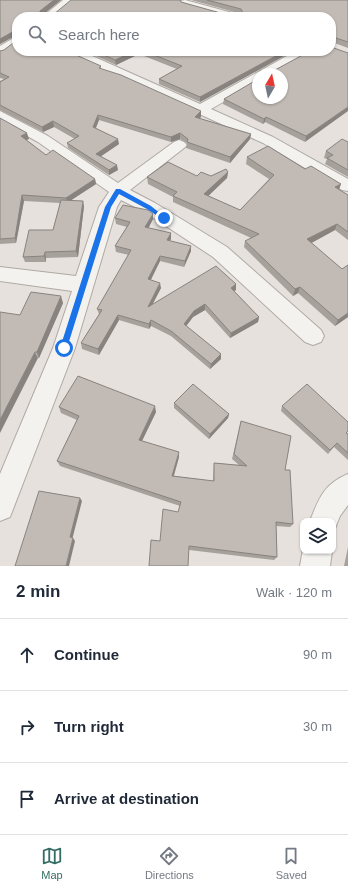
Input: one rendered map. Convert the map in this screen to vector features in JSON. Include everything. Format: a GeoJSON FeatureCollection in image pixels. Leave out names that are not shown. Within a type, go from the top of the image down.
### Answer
{"type":"FeatureCollection","features":[{"type":"Feature","properties":{"kind":"street"},"geometry":{"type":"LineString","coordinates":[[51,0],[68,1]]}},
{"type":"Feature","properties":{"kind":"street"},"geometry":{"type":"LineString","coordinates":[[54,12],[68,1]]}},
{"type":"Feature","properties":{"kind":"street"},"geometry":{"type":"LineString","coordinates":[[178,12],[187,2],[220,12]]}},
{"type":"Feature","properties":{"kind":"street"},"geometry":{"type":"LineString","coordinates":[[0,51],[12,43]]}},
{"type":"Feature","properties":{"kind":"street"},"geometry":{"type":"LineString","coordinates":[[82,56],[268,140],[348,186]]}},
{"type":"Feature","properties":{"kind":"street"},"geometry":{"type":"LineString","coordinates":[[275,68],[296,56]]}},
{"type":"Feature","properties":{"kind":"street"},"geometry":{"type":"LineString","coordinates":[[201,109],[252,80]]}},
{"type":"Feature","properties":{"kind":"street"},"geometry":{"type":"LineString","coordinates":[[0,115],[43,139],[118,191],[149,207],[220,252],[313,336]]}},
{"type":"Feature","properties":{"kind":"street"},"geometry":{"type":"LineString","coordinates":[[0,507],[5,479],[53,377],[108,207],[118,191],[179,145]]}},
{"type":"Feature","properties":{"kind":"street"},"geometry":{"type":"LineString","coordinates":[[0,274],[84,285]]}},
{"type":"Feature","properties":{"kind":"street"},"geometry":{"type":"LineString","coordinates":[[325,518],[329,506],[340,492],[348,488]]}},
{"type":"Feature","properties":{"kind":"street"},"geometry":{"type":"LineString","coordinates":[[315,566],[317,554]]}},
{"type":"Feature","properties":{"kind":"building"},"geometry":{"type":"Polygon","coordinates":[[[0,0],[54,0],[40,12],[12,12],[12,32],[0,39],[0,0]]]}},
{"type":"Feature","properties":{"kind":"building"},"geometry":{"type":"Polygon","coordinates":[[[71,0],[180,0],[181,2],[217,12],[56,12],[71,0]]]}},
{"type":"Feature","properties":{"kind":"building"},"geometry":{"type":"Polygon","coordinates":[[[207,0],[348,0],[348,42],[336,38],[336,12],[242,12],[241,9],[207,0]]]}},
{"type":"Feature","properties":{"kind":"building"},"geometry":{"type":"Polygon","coordinates":[[[12,44],[12,56],[78,56],[101,66],[99,68],[121,75],[201,111],[195,117],[251,134],[230,157],[187,142],[188,139],[180,133],[171,137],[98,115],[93,127],[118,139],[96,154],[117,165],[109,170],[67,143],[79,136],[53,121],[42,127],[0,105],[0,82],[9,77],[0,73],[0,51],[12,44]]]}},
{"type":"Feature","properties":{"kind":"building"},"geometry":{"type":"Polygon","coordinates":[[[336,49],[348,53],[348,107],[306,136],[266,117],[264,119],[224,99],[252,83],[252,104],[288,104],[288,68],[279,68],[301,56],[336,56],[336,49]]]}},
{"type":"Feature","properties":{"kind":"building"},"geometry":{"type":"Polygon","coordinates":[[[106,56],[124,56],[115,60],[106,56]]]}},
{"type":"Feature","properties":{"kind":"building"},"geometry":{"type":"Polygon","coordinates":[[[157,56],[276,56],[200,97],[159,79],[182,66],[157,56]]]}},
{"type":"Feature","properties":{"kind":"building"},"geometry":{"type":"Polygon","coordinates":[[[0,118],[27,133],[21,136],[46,155],[53,150],[95,179],[66,198],[22,195],[15,238],[0,239],[0,118]]]}},
{"type":"Feature","properties":{"kind":"building"},"geometry":{"type":"Polygon","coordinates":[[[342,139],[348,142],[348,170],[327,158],[333,155],[326,151],[342,139]]]}},
{"type":"Feature","properties":{"kind":"building"},"geometry":{"type":"Polygon","coordinates":[[[268,146],[305,169],[311,166],[341,184],[335,187],[348,195],[348,232],[337,224],[307,239],[342,269],[348,265],[348,313],[338,320],[300,287],[295,289],[245,241],[259,234],[173,196],[177,192],[147,177],[168,162],[197,176],[201,172],[211,176],[226,169],[228,172],[204,194],[240,210],[274,175],[247,157],[268,146]]]}},
{"type":"Feature","properties":{"kind":"building"},"geometry":{"type":"Polygon","coordinates":[[[61,200],[83,201],[76,251],[45,252],[44,256],[23,257],[29,230],[53,230],[61,200]]]}},
{"type":"Feature","properties":{"kind":"building"},"geometry":{"type":"Polygon","coordinates":[[[123,205],[148,210],[153,214],[145,227],[171,233],[167,240],[191,246],[185,261],[160,256],[148,279],[160,283],[148,307],[216,266],[236,284],[231,288],[259,317],[231,333],[205,304],[194,311],[184,324],[221,354],[211,364],[171,331],[151,320],[149,324],[118,315],[98,349],[81,343],[102,310],[97,309],[131,250],[115,246],[130,222],[115,218],[123,205]]]}},
{"type":"Feature","properties":{"kind":"building"},"geometry":{"type":"Polygon","coordinates":[[[31,292],[61,296],[37,352],[35,352],[0,420],[0,312],[20,315],[31,292]]]}},
{"type":"Feature","properties":{"kind":"building"},"geometry":{"type":"Polygon","coordinates":[[[78,376],[155,406],[139,440],[179,452],[172,476],[214,481],[214,463],[247,466],[234,454],[241,421],[291,436],[285,470],[290,470],[293,524],[276,522],[277,557],[189,546],[188,566],[149,566],[151,540],[160,541],[163,509],[178,512],[181,502],[57,461],[79,416],[59,407],[78,376]]]}},
{"type":"Feature","properties":{"kind":"building"},"geometry":{"type":"Polygon","coordinates":[[[193,384],[229,414],[210,434],[174,403],[193,384]]]}},
{"type":"Feature","properties":{"kind":"building"},"geometry":{"type":"Polygon","coordinates":[[[307,384],[348,422],[348,431],[346,433],[348,434],[348,453],[337,443],[330,450],[282,406],[307,384]]]}},
{"type":"Feature","properties":{"kind":"building"},"geometry":{"type":"Polygon","coordinates":[[[39,491],[80,498],[70,537],[73,538],[66,566],[15,566],[39,491]]]}},
{"type":"Feature","properties":{"kind":"route"},"geometry":{"type":"LineString","coordinates":[[64,348],[108,207],[118,191],[149,207],[164,218]]}}]}
